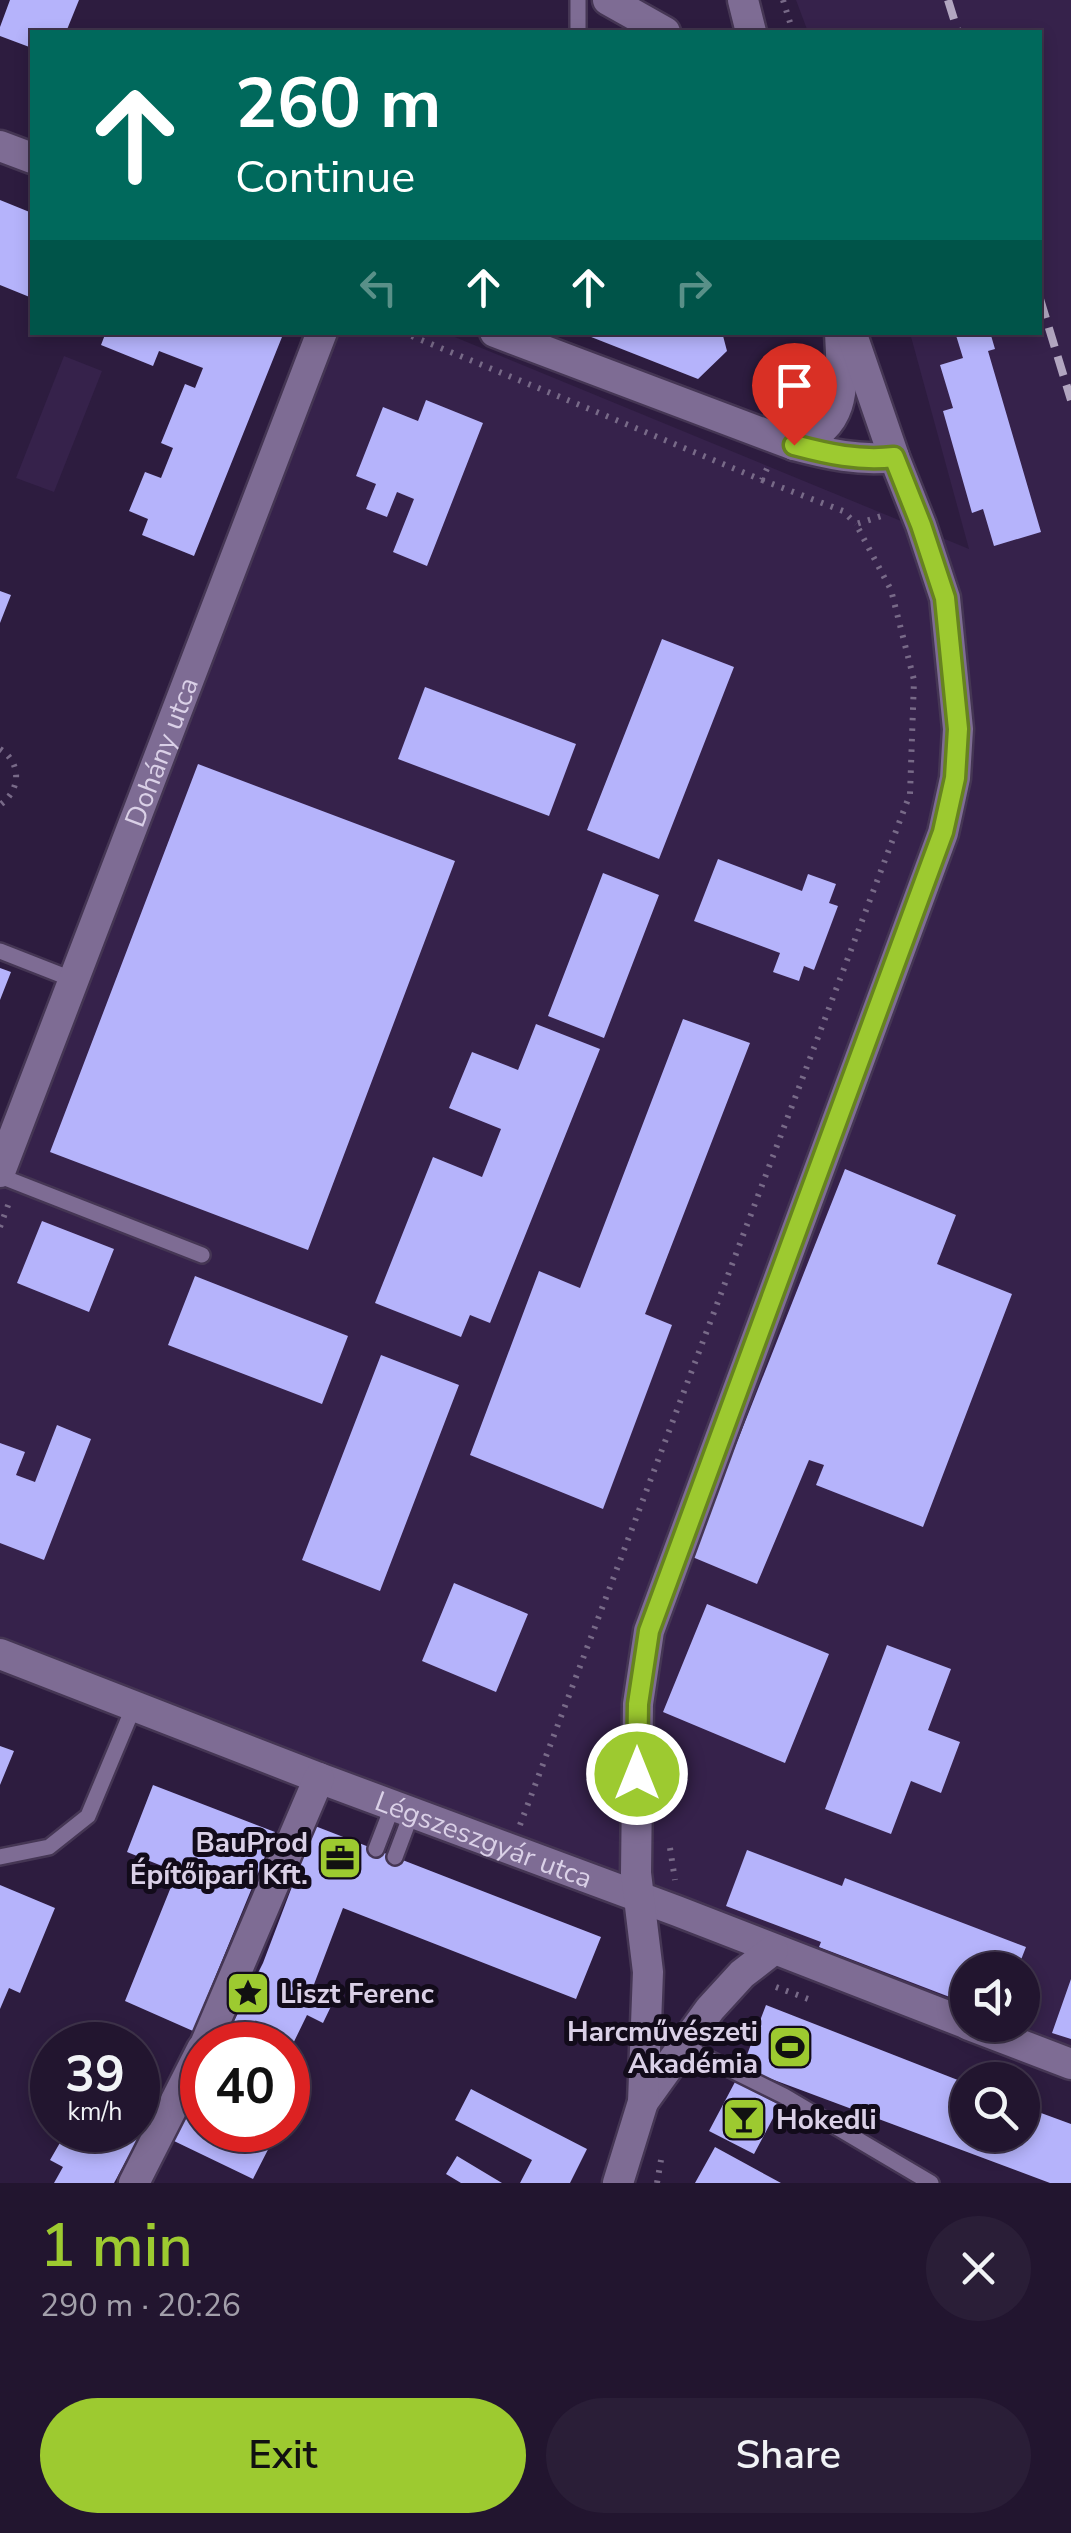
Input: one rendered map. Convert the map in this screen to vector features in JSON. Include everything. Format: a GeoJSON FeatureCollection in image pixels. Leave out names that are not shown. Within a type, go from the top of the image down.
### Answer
{"type":"FeatureCollection","features":[{"type":"Feature","properties":{"kind":"street"},"geometry":{"type":"LineString","coordinates":[[608,0],[661,30]]}},
{"type":"Feature","properties":{"kind":"street"},"geometry":{"type":"LineString","coordinates":[[0,146],[30,157]]}},
{"type":"Feature","properties":{"kind":"street","name":"Dohány utca"},"geometry":{"type":"LineString","coordinates":[[0,1174],[321,335]]}},
{"type":"Feature","properties":{"kind":"street"},"geometry":{"type":"LineString","coordinates":[[503,335],[794,445],[871,460],[894,457]]}},
{"type":"Feature","properties":{"kind":"street"},"geometry":{"type":"LineString","coordinates":[[794,445],[813,438],[828,425],[836,410],[842,389],[840,335]]}},
{"type":"Feature","properties":{"kind":"street"},"geometry":{"type":"LineString","coordinates":[[618,2183],[642,2102],[648,1972],[636,1873],[638,1704],[649,1631],[952,800],[958,729],[945,598],[852,335]]}},
{"type":"Feature","properties":{"kind":"street","name":"Légszeszgyár utca"},"geometry":{"type":"LineString","coordinates":[[0,1654],[950,2018]]}},
{"type":"Feature","properties":{"kind":"street"},"geometry":{"type":"LineString","coordinates":[[215,2022],[319,1778]]}},
{"type":"Feature","properties":{"kind":"street"},"geometry":{"type":"LineString","coordinates":[[642,2102],[710,2009],[742,1974],[773,1950]]}},
{"type":"Feature","properties":{"kind":"street","name":"Légszeszgyár utca"},"geometry":{"type":"LineString","coordinates":[[1013,2042],[1071,2064]]}},
{"type":"Feature","properties":{"kind":"street"},"geometry":{"type":"LineString","coordinates":[[134,2183],[180,2094]]}},
{"type":"Feature","properties":{"kind":"lane"},"geometry":{"type":"LineString","coordinates":[[578,0],[578,30]]}},
{"type":"Feature","properties":{"kind":"lane"},"geometry":{"type":"LineString","coordinates":[[0,951],[74,980]]}},
{"type":"Feature","properties":{"kind":"lane"},"geometry":{"type":"LineString","coordinates":[[0,1174],[202,1256]]}},
{"type":"Feature","properties":{"kind":"lane"},"geometry":{"type":"LineString","coordinates":[[0,1857],[49,1847],[88,1816],[134,1706]]}},
{"type":"Feature","properties":{"kind":"lane"},"geometry":{"type":"LineString","coordinates":[[376,1849],[403,1809]]}},
{"type":"Feature","properties":{"kind":"lane"},"geometry":{"type":"LineString","coordinates":[[395,1857],[403,1809]]}},
{"type":"Feature","properties":{"kind":"lane"},"geometry":{"type":"LineString","coordinates":[[683,2046],[784,2096],[931,2183]]}},
{"type":"Feature","properties":{"kind":"path"},"geometry":{"type":"LineString","coordinates":[[783,0],[792,30]]}},
{"type":"Feature","properties":{"kind":"path"},"geometry":{"type":"LineString","coordinates":[[518,1828],[910,794],[914,680],[891,590],[856,524],[843,511],[762,480]]}},
{"type":"Feature","properties":{"kind":"path"},"geometry":{"type":"LineString","coordinates":[[856,524],[917,515]]}},
{"type":"Feature","properties":{"kind":"path"},"geometry":{"type":"LineString","coordinates":[[0,749],[15,764],[17,776],[8,799],[0,805]]}},
{"type":"Feature","properties":{"kind":"path"},"geometry":{"type":"LineString","coordinates":[[657,2183],[663,2146]]}},
{"type":"Feature","properties":{"kind":"shaded area"},"geometry":{"type":"Polygon","coordinates":[[[796,0],[1071,0],[1071,2046],[1040,2034],[1040,1952],[950,1952],[950,1999],[0,1641],[0,1171],[310,335],[450,335],[969,549],[911,335],[1042,335],[1042,30],[807,30],[796,0]]]}},
{"type":"Feature","properties":{"kind":"shaded area"},"geometry":{"type":"Polygon","coordinates":[[[64,356],[102,371],[54,492],[16,478],[64,356]]]}},
{"type":"Feature","properties":{"kind":"building"},"geometry":{"type":"Polygon","coordinates":[[[10,0],[79,0],[67,30],[30,30],[30,47],[0,36],[10,0]]]}},
{"type":"Feature","properties":{"kind":"building"},"geometry":{"type":"Polygon","coordinates":[[[0,200],[30,212],[30,297],[0,285],[0,200]]]}},
{"type":"Feature","properties":{"kind":"building"},"geometry":{"type":"Polygon","coordinates":[[[105,335],[283,335],[194,556],[142,535],[148,519],[129,511],[145,472],[161,478],[173,448],[161,443],[185,384],[195,388],[203,368],[159,351],[153,366],[101,345],[105,335]]]}},
{"type":"Feature","properties":{"kind":"building"},"geometry":{"type":"Polygon","coordinates":[[[586,335],[723,335],[727,351],[698,379],[586,335]]]}},
{"type":"Feature","properties":{"kind":"building"},"geometry":{"type":"Polygon","coordinates":[[[956,335],[991,335],[995,349],[988,351],[1041,532],[994,546],[983,509],[972,513],[943,411],[953,408],[940,365],[963,358],[956,335]]]}},
{"type":"Feature","properties":{"kind":"building"},"geometry":{"type":"Polygon","coordinates":[[[426,400],[483,423],[427,566],[393,552],[414,499],[397,492],[387,517],[366,509],[376,484],[356,476],[383,407],[418,421],[426,400]]]}},
{"type":"Feature","properties":{"kind":"building"},"geometry":{"type":"Polygon","coordinates":[[[0,591],[11,595],[0,623],[0,591]]]}},
{"type":"Feature","properties":{"kind":"building"},"geometry":{"type":"Polygon","coordinates":[[[662,639],[734,667],[659,859],[587,830],[662,639]]]}},
{"type":"Feature","properties":{"kind":"building"},"geometry":{"type":"Polygon","coordinates":[[[425,687],[576,744],[549,816],[398,759],[425,687]]]}},
{"type":"Feature","properties":{"kind":"building"},"geometry":{"type":"Polygon","coordinates":[[[198,764],[455,861],[308,1250],[50,1152],[198,764]]]}},
{"type":"Feature","properties":{"kind":"building"},"geometry":{"type":"Polygon","coordinates":[[[718,859],[802,891],[808,874],[836,884],[829,903],[838,906],[814,970],[804,966],[799,981],[773,972],[780,953],[694,921],[718,859]]]}},
{"type":"Feature","properties":{"kind":"building"},"geometry":{"type":"Polygon","coordinates":[[[603,873],[659,895],[604,1038],[548,1016],[603,873]]]}},
{"type":"Feature","properties":{"kind":"building"},"geometry":{"type":"Polygon","coordinates":[[[0,968],[11,972],[0,1000],[0,968]]]}},
{"type":"Feature","properties":{"kind":"building"},"geometry":{"type":"Polygon","coordinates":[[[683,1019],[750,1043],[645,1314],[672,1325],[603,1509],[470,1455],[539,1271],[580,1288],[683,1019]]]}},
{"type":"Feature","properties":{"kind":"building"},"geometry":{"type":"Polygon","coordinates":[[[536,1024],[600,1049],[490,1323],[470,1315],[461,1337],[375,1303],[433,1157],[482,1177],[501,1129],[449,1108],[472,1052],[518,1070],[536,1024]]]}},
{"type":"Feature","properties":{"kind":"building"},"geometry":{"type":"Polygon","coordinates":[[[845,1169],[956,1215],[937,1264],[1012,1294],[923,1527],[816,1485],[824,1465],[809,1460],[757,1584],[690,1556],[845,1169]]]}},
{"type":"Feature","properties":{"kind":"building"},"geometry":{"type":"Polygon","coordinates":[[[42,1221],[114,1249],[89,1312],[17,1283],[42,1221]]]}},
{"type":"Feature","properties":{"kind":"building"},"geometry":{"type":"Polygon","coordinates":[[[195,1276],[348,1336],[322,1404],[168,1345],[195,1276]]]}},
{"type":"Feature","properties":{"kind":"building"},"geometry":{"type":"Polygon","coordinates":[[[381,1355],[459,1385],[380,1591],[302,1560],[381,1355]]]}},
{"type":"Feature","properties":{"kind":"building"},"geometry":{"type":"Polygon","coordinates":[[[57,1425],[91,1439],[44,1560],[0,1543],[0,1443],[25,1452],[16,1475],[35,1482],[57,1425]]]}},
{"type":"Feature","properties":{"kind":"building"},"geometry":{"type":"Polygon","coordinates":[[[454,1583],[528,1614],[496,1692],[422,1661],[454,1583]]]}},
{"type":"Feature","properties":{"kind":"building"},"geometry":{"type":"Polygon","coordinates":[[[707,1604],[829,1654],[785,1763],[663,1712],[707,1604]]]}},
{"type":"Feature","properties":{"kind":"building"},"geometry":{"type":"Polygon","coordinates":[[[887,1645],[951,1669],[928,1730],[960,1742],[941,1793],[911,1781],[891,1834],[825,1809],[887,1645]]]}},
{"type":"Feature","properties":{"kind":"building"},"geometry":{"type":"Polygon","coordinates":[[[0,1746],[14,1751],[0,1785],[0,1746]]]}},
{"type":"Feature","properties":{"kind":"building"},"geometry":{"type":"Polygon","coordinates":[[[153,1785],[275,1832],[197,2022],[180,2022],[180,2025],[125,2001],[177,1872],[127,1852],[153,1785]]]}},
{"type":"Feature","properties":{"kind":"building"},"geometry":{"type":"Polygon","coordinates":[[[315,1826],[601,1937],[576,1999],[343,1908],[313,1987],[335,1998],[323,2023],[307,2015],[304,2022],[234,2022],[263,1963],[315,1826]]]}},
{"type":"Feature","properties":{"kind":"building"},"geometry":{"type":"Polygon","coordinates":[[[747,1850],[842,1886],[845,1878],[1026,1947],[1024,1952],[950,1952],[950,1997],[726,1906],[747,1850]]]}},
{"type":"Feature","properties":{"kind":"building"},"geometry":{"type":"Polygon","coordinates":[[[0,1885],[55,1908],[20,1993],[9,1988],[0,2009],[0,1885]]]}},
{"type":"Feature","properties":{"kind":"building"},"geometry":{"type":"Polygon","coordinates":[[[1071,1979],[1071,2039],[1052,2033],[1071,1979]]]}},
{"type":"Feature","properties":{"kind":"building"},"geometry":{"type":"Polygon","coordinates":[[[766,2005],[950,2077],[950,2146],[742,2068],[766,2005]]]}},
{"type":"Feature","properties":{"kind":"building","name":"Hokedli"},"geometry":{"type":"Polygon","coordinates":[[[735,2082],[780,2105],[754,2154],[709,2131],[735,2082]]]}},
{"type":"Feature","properties":{"kind":"building"},"geometry":{"type":"Polygon","coordinates":[[[471,2089],[587,2149],[570,2183],[520,2183],[532,2160],[455,2120],[471,2089]]]}},
{"type":"Feature","properties":{"kind":"building"},"geometry":{"type":"Polygon","coordinates":[[[1040,2113],[1071,2124],[1071,2183],[1050,2183],[967,2152],[1040,2152],[1040,2113]]]}},
{"type":"Feature","properties":{"kind":"building"},"geometry":{"type":"Polygon","coordinates":[[[715,2147],[781,2183],[695,2183],[715,2147]]]}},
{"type":"Feature","properties":{"kind":"building"},"geometry":{"type":"Polygon","coordinates":[[[55,2152],[131,2152],[114,2183],[54,2183],[63,2167],[50,2160],[55,2152]]]}},
{"type":"Feature","properties":{"kind":"building"},"geometry":{"type":"Polygon","coordinates":[[[197,2152],[267,2152],[253,2179],[197,2152]]]}},
{"type":"Feature","properties":{"kind":"building"},"geometry":{"type":"Polygon","coordinates":[[[457,2156],[502,2183],[461,2183],[446,2174],[457,2156]]]}},
{"type":"Feature","properties":{"kind":"railway"},"geometry":{"type":"LineString","coordinates":[[948,0],[957,30]]}},
{"type":"Feature","properties":{"kind":"railway"},"geometry":{"type":"LineString","coordinates":[[1042,306],[1071,400]]}},
{"type":"Feature","properties":{"kind":"place","name":"BauProd Építőipari Kft."},"geometry":{"type":"Point","coordinates":[340,1858]}},
{"type":"Feature","properties":{"kind":"place","name":"Liszt Ferenc"},"geometry":{"type":"Point","coordinates":[248,1993]}},
{"type":"Feature","properties":{"kind":"place","name":"Harcművészeti Akadémia"},"geometry":{"type":"Point","coordinates":[790,2047]}},
{"type":"Feature","properties":{"kind":"place","name":"Hokedli"},"geometry":{"type":"Point","coordinates":[744,2119]}},
{"type":"Feature","properties":{"kind":"route"},"geometry":{"type":"LineString","coordinates":[[637,1774],[638,1704],[649,1631],[943,832],[955,778],[958,729],[945,598],[894,457],[871,460],[794,445]]}}]}
